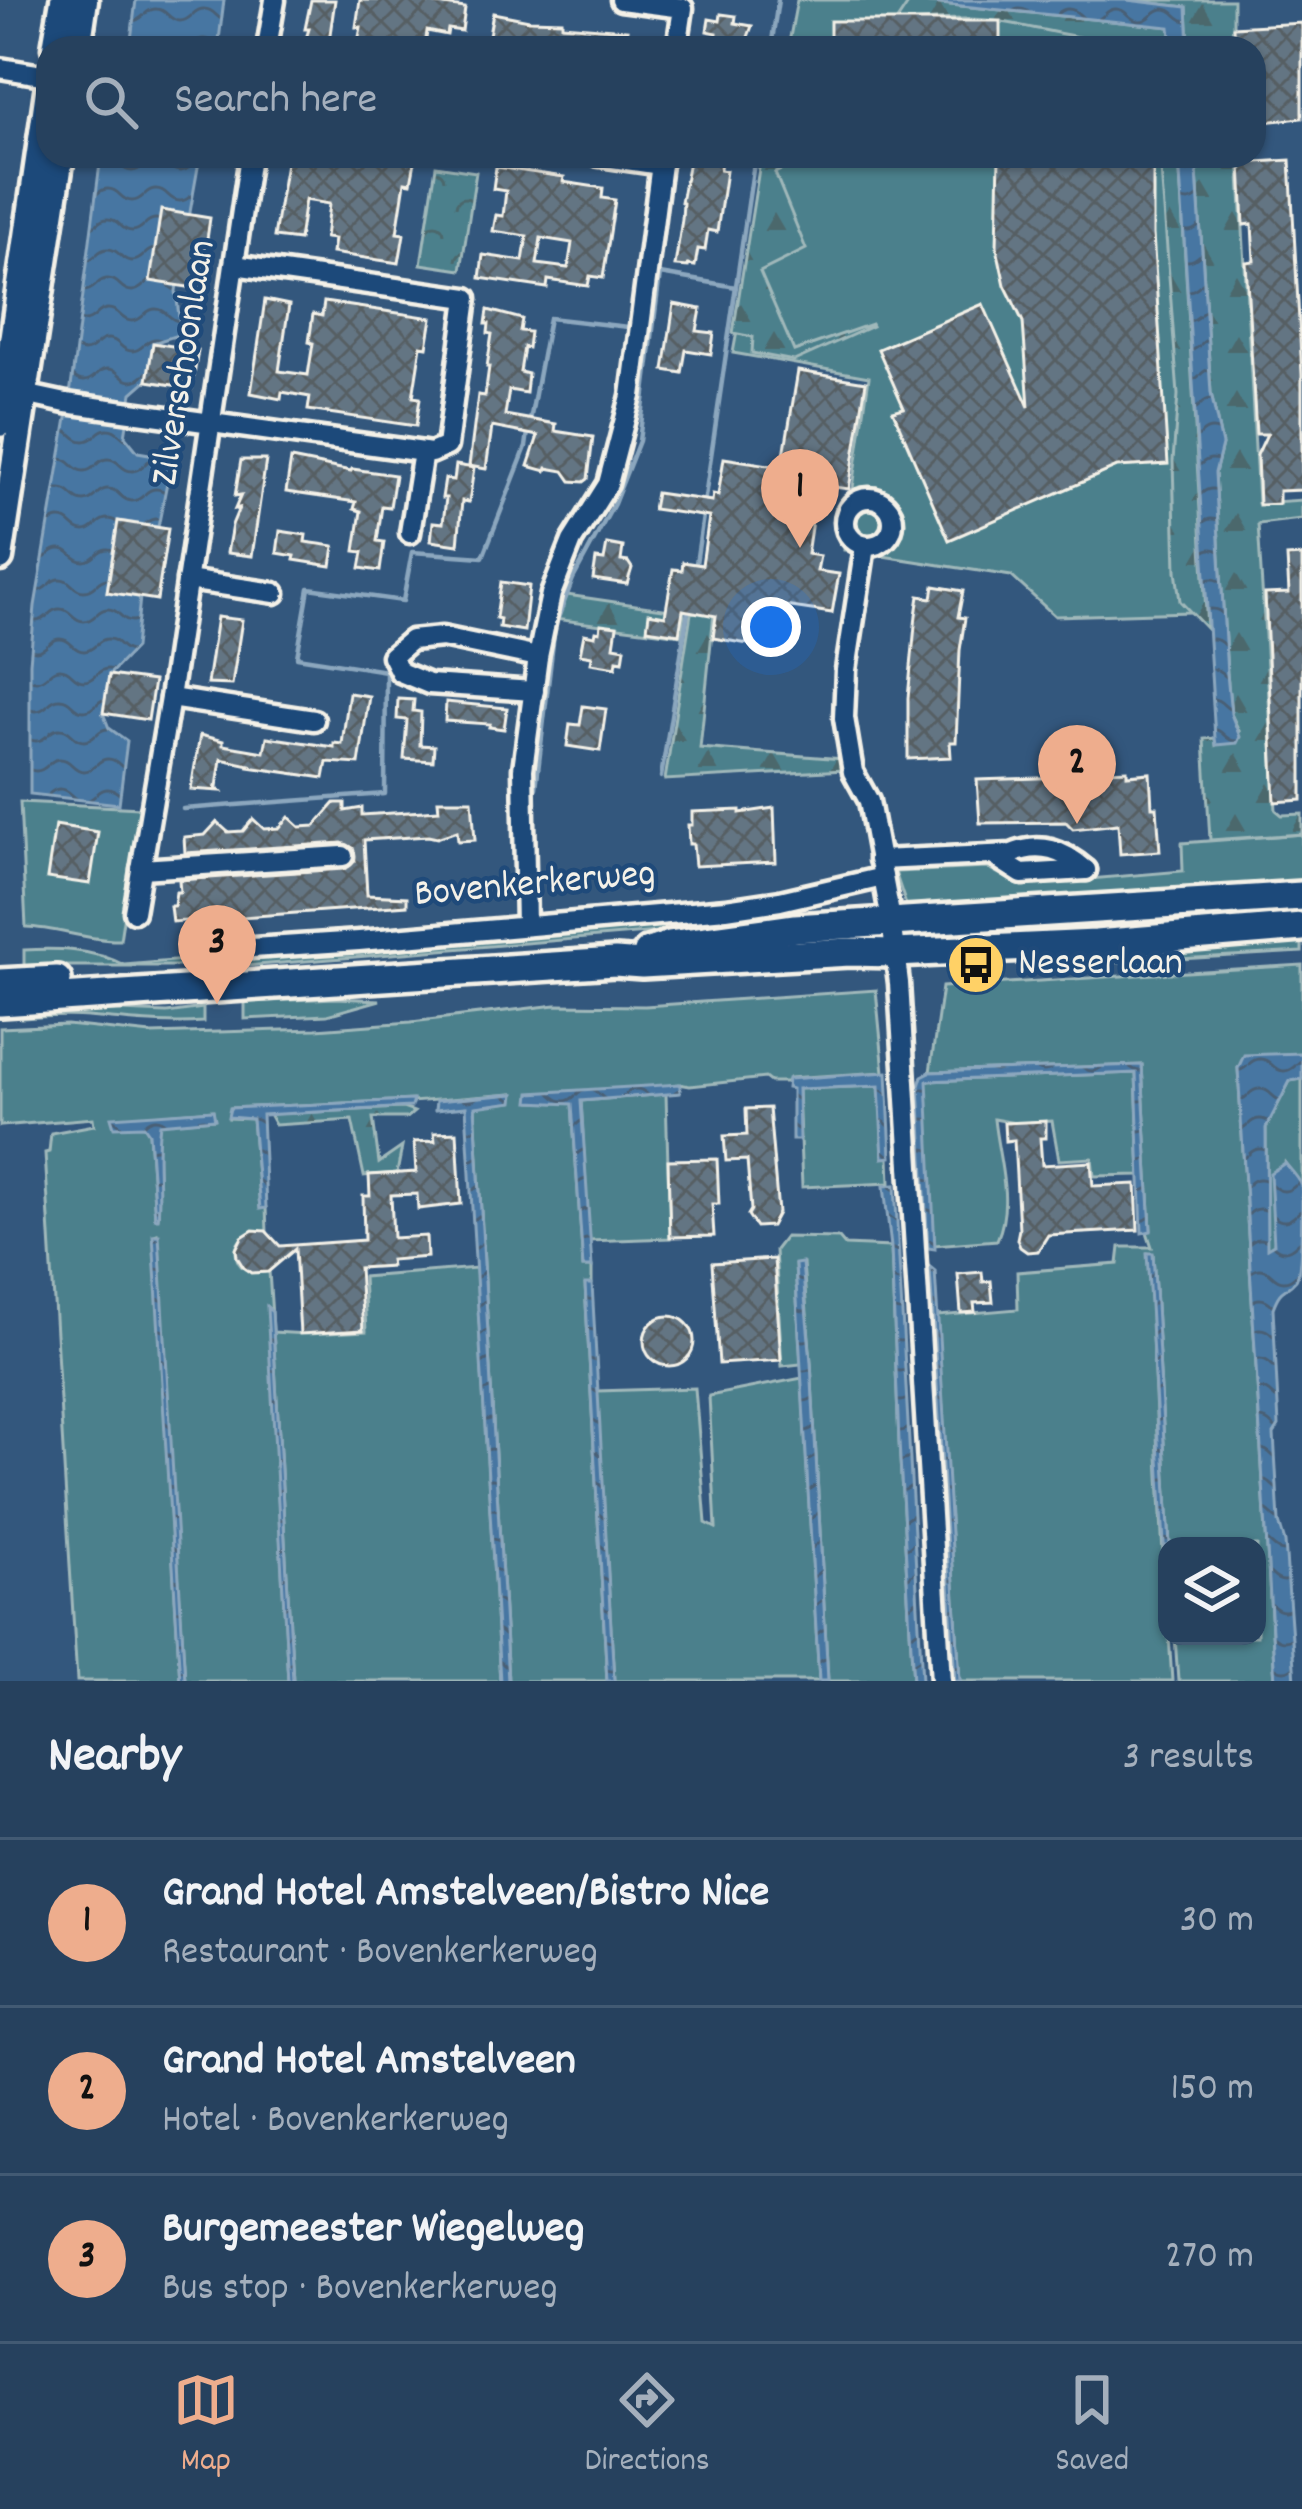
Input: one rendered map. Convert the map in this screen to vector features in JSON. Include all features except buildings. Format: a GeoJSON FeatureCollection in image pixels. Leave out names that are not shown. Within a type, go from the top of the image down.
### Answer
{"type":"FeatureCollection","features":[{"type":"Feature","properties":{"kind":"main road","name":"Bovenkerkerweg"},"geometry":{"type":"LineString","coordinates":[[615,962],[670,945],[795,928],[1302,896]]}},
{"type":"Feature","properties":{"kind":"main road","name":"Bovenkerkerweg"},"geometry":{"type":"LineString","coordinates":[[0,1002],[615,962],[1096,944],[1302,926]]}},
{"type":"Feature","properties":{"kind":"main road","name":"Bovenkerkerweg"},"geometry":{"type":"LineString","coordinates":[[0,983],[204,976],[271,986]]}},
{"type":"Feature","properties":{"kind":"street"},"geometry":{"type":"LineString","coordinates":[[57,36],[63,0]]}},
{"type":"Feature","properties":{"kind":"street"},"geometry":{"type":"LineString","coordinates":[[79,36],[85,0]]}},
{"type":"Feature","properties":{"kind":"street"},"geometry":{"type":"LineString","coordinates":[[269,36],[275,0]]}},
{"type":"Feature","properties":{"kind":"street"},"geometry":{"type":"LineString","coordinates":[[621,0],[683,8],[679,36]]}},
{"type":"Feature","properties":{"kind":"street"},"geometry":{"type":"LineString","coordinates":[[0,68],[36,74]]}},
{"type":"Feature","properties":{"kind":"street"},"geometry":{"type":"LineString","coordinates":[[0,557],[40,168]]}},
{"type":"Feature","properties":{"kind":"street"},"geometry":{"type":"LineString","coordinates":[[0,424],[16,392],[60,168]]}},
{"type":"Feature","properties":{"kind":"street","name":"Zilverschoonlaan"},"geometry":{"type":"LineString","coordinates":[[134,912],[248,168]]}},
{"type":"Feature","properties":{"kind":"street"},"geometry":{"type":"LineString","coordinates":[[526,925],[523,769],[538,657],[551,595],[572,541],[608,484],[631,396],[661,168]]}},
{"type":"Feature","properties":{"kind":"street"},"geometry":{"type":"LineString","coordinates":[[16,392],[423,452],[447,446],[467,298],[234,265]]}},
{"type":"Feature","properties":{"kind":"street"},"geometry":{"type":"LineString","coordinates":[[410,532],[423,452]]}},
{"type":"Feature","properties":{"kind":"street"},"geometry":{"type":"LineString","coordinates":[[865,546],[846,670],[844,718],[853,772],[869,800],[891,920],[907,1103],[941,1681]]}},
{"type":"Feature","properties":{"kind":"street"},"geometry":{"type":"LineString","coordinates":[[187,580],[274,593]]}},
{"type":"Feature","properties":{"kind":"street"},"geometry":{"type":"LineString","coordinates":[[534,691],[429,684],[400,672],[392,656],[411,640],[442,637],[538,657]]}},
{"type":"Feature","properties":{"kind":"street"},"geometry":{"type":"LineString","coordinates":[[170,698],[314,720]]}},
{"type":"Feature","properties":{"kind":"street","name":"Bovenkerkerweg"},"geometry":{"type":"LineString","coordinates":[[192,952],[726,909],[781,901],[881,868],[993,855]]}},
{"type":"Feature","properties":{"kind":"street"},"geometry":{"type":"LineString","coordinates":[[141,869],[344,856]]}},
{"type":"Feature","properties":{"kind":"green space"},"geometry":{"type":"Polygon","coordinates":[[[797,0],[903,0],[1160,36],[790,36],[797,0]]]}},
{"type":"Feature","properties":{"kind":"green space"},"geometry":{"type":"Polygon","coordinates":[[[1127,0],[1233,0],[1233,36],[1188,36],[1187,7],[1127,0]]]}},
{"type":"Feature","properties":{"kind":"green space"},"geometry":{"type":"Polygon","coordinates":[[[910,1],[1171,27],[1171,36],[1076,36],[989,20],[896,22],[910,1]]]}},
{"type":"Feature","properties":{"kind":"green space"},"geometry":{"type":"Polygon","coordinates":[[[436,168],[476,172],[461,270],[421,264],[436,168]]]}},
{"type":"Feature","properties":{"kind":"green space"},"geometry":{"type":"Polygon","coordinates":[[[759,168],[785,168],[775,173],[806,249],[760,272],[794,351],[872,326],[794,361],[752,353],[753,337],[733,333],[759,168]]]}},
{"type":"Feature","properties":{"kind":"green space"},"geometry":{"type":"Polygon","coordinates":[[[767,168],[1169,168],[1182,367],[1190,612],[1055,616],[1011,576],[844,550],[869,377],[733,353],[767,168]]]}},
{"type":"Feature","properties":{"kind":"green space"},"geometry":{"type":"Polygon","coordinates":[[[1161,168],[1180,168],[1207,629],[1180,601],[1176,571],[1173,461],[1178,395],[1161,168]]]}},
{"type":"Feature","properties":{"kind":"green space"},"geometry":{"type":"Polygon","coordinates":[[[1197,168],[1240,168],[1258,503],[1302,500],[1302,519],[1258,524],[1276,810],[1282,815],[1302,814],[1302,834],[1210,840],[1204,739],[1215,738],[1216,745],[1239,731],[1231,714],[1227,674],[1215,473],[1222,445],[1211,393],[1197,168]]]}},
{"type":"Feature","properties":{"kind":"green space"},"geometry":{"type":"Polygon","coordinates":[[[560,594],[684,612],[682,635],[554,619],[560,594]]]}},
{"type":"Feature","properties":{"kind":"green space"},"geometry":{"type":"Polygon","coordinates":[[[691,613],[714,613],[700,748],[843,759],[844,770],[665,780],[691,613]]]}},
{"type":"Feature","properties":{"kind":"green space"},"geometry":{"type":"Polygon","coordinates":[[[20,802],[140,808],[120,940],[26,927],[20,802]]]}},
{"type":"Feature","properties":{"kind":"green space"},"geometry":{"type":"Polygon","coordinates":[[[1302,834],[1302,886],[908,911],[895,872],[988,868],[1020,885],[1183,871],[1182,843],[1302,834]]]}},
{"type":"Feature","properties":{"kind":"green space"},"geometry":{"type":"Polygon","coordinates":[[[1302,903],[1302,915],[1086,934],[935,942],[931,936],[934,931],[1302,903]]]}},
{"type":"Feature","properties":{"kind":"green space"},"geometry":{"type":"Polygon","coordinates":[[[718,917],[671,931],[245,966],[24,966],[24,950],[75,951],[124,965],[718,917]]]}},
{"type":"Feature","properties":{"kind":"green space"},"geometry":{"type":"Polygon","coordinates":[[[1302,935],[1302,952],[1055,966],[1208,941],[1302,935]]]}},
{"type":"Feature","properties":{"kind":"green space"},"geometry":{"type":"Polygon","coordinates":[[[1302,965],[1302,1053],[1254,1056],[1238,1068],[1275,1681],[1178,1681],[1176,1645],[1266,1645],[1266,1537],[1169,1537],[1153,1254],[1148,1253],[1162,1537],[1158,1537],[1158,1645],[1170,1645],[1172,1681],[960,1681],[937,1316],[1018,1309],[1017,1272],[1118,1264],[1120,1247],[1152,1247],[1147,1232],[1151,1230],[1142,1065],[930,1072],[942,987],[1302,965]]]}},
{"type":"Feature","properties":{"kind":"green space"},"geometry":{"type":"Polygon","coordinates":[[[876,990],[884,1072],[789,1078],[787,1082],[765,1078],[679,1084],[530,1102],[572,1103],[583,1267],[592,1267],[592,1284],[585,1285],[607,1681],[508,1681],[475,1106],[512,1102],[513,1094],[231,1108],[229,1118],[252,1119],[260,1208],[266,1208],[267,1232],[243,1237],[236,1253],[245,1269],[269,1271],[288,1681],[185,1681],[157,1234],[180,1681],[77,1681],[45,1153],[51,1133],[94,1125],[93,1118],[0,1126],[0,1028],[67,1025],[151,1034],[316,1029],[556,1005],[645,1006],[876,990]],[[213,1110],[112,1118],[145,1126],[149,1133],[155,1217],[160,1123],[214,1119],[213,1110]]]}},
{"type":"Feature","properties":{"kind":"green space"},"geometry":{"type":"Polygon","coordinates":[[[380,1000],[327,1015],[245,1019],[245,1002],[380,1000]]]}},
{"type":"Feature","properties":{"kind":"green space"},"geometry":{"type":"Polygon","coordinates":[[[203,1008],[203,1022],[21,1018],[21,1014],[167,1013],[203,1008]]]}},
{"type":"Feature","properties":{"kind":"green space"},"geometry":{"type":"Polygon","coordinates":[[[1136,1073],[1140,1175],[1094,1176],[1092,1158],[1059,1160],[1052,1121],[994,1119],[1005,1195],[997,1240],[934,1245],[926,1081],[1136,1073]]]}},
{"type":"Feature","properties":{"kind":"green space"},"geometry":{"type":"Polygon","coordinates":[[[1302,1079],[1302,1186],[1285,1163],[1274,1244],[1266,1249],[1266,1128],[1290,1081],[1302,1079]]]}},
{"type":"Feature","properties":{"kind":"green space"},"geometry":{"type":"Polygon","coordinates":[[[880,1086],[883,1157],[889,1158],[890,1183],[802,1187],[798,1089],[880,1086]]]}},
{"type":"Feature","properties":{"kind":"green space"},"geometry":{"type":"Polygon","coordinates":[[[666,1094],[670,1238],[589,1241],[581,1101],[666,1094]]]}},
{"type":"Feature","properties":{"kind":"green space"},"geometry":{"type":"Polygon","coordinates":[[[403,1108],[414,1112],[407,1118],[373,1118],[379,1163],[402,1147],[397,1173],[364,1176],[352,1120],[275,1125],[269,1114],[403,1108]]]}},
{"type":"Feature","properties":{"kind":"green space"},"geometry":{"type":"Polygon","coordinates":[[[785,1237],[839,1238],[845,1245],[891,1247],[913,1681],[828,1681],[803,1264],[795,1265],[801,1364],[782,1366],[775,1250],[785,1237]]]}},
{"type":"Feature","properties":{"kind":"green space"},"geometry":{"type":"Polygon","coordinates":[[[476,1268],[500,1681],[293,1681],[273,1332],[366,1331],[363,1277],[476,1268]]]}},
{"type":"Feature","properties":{"kind":"green space"},"geometry":{"type":"Polygon","coordinates":[[[802,1378],[819,1681],[614,1681],[597,1391],[695,1388],[706,1523],[716,1528],[709,1396],[802,1378]]]}},
{"type":"Feature","properties":{"kind":"water"},"geometry":{"type":"Polygon","coordinates":[[[136,0],[224,0],[220,36],[132,36],[136,0]]]}},
{"type":"Feature","properties":{"kind":"water"},"geometry":{"type":"Polygon","coordinates":[[[903,0],[1127,0],[1187,7],[1188,36],[1171,36],[1170,27],[903,0]]]}},
{"type":"Feature","properties":{"kind":"water"},"geometry":{"type":"Polygon","coordinates":[[[99,168],[198,168],[176,291],[181,334],[153,343],[147,380],[132,393],[125,436],[138,452],[172,458],[158,527],[119,521],[107,591],[140,597],[135,648],[109,675],[103,713],[109,728],[127,741],[119,804],[30,794],[35,606],[67,418],[99,168]]]}},
{"type":"Feature","properties":{"kind":"water"},"geometry":{"type":"Polygon","coordinates":[[[1180,168],[1197,168],[1211,393],[1222,445],[1215,473],[1227,674],[1231,714],[1240,737],[1237,743],[1216,745],[1180,168]]]}},
{"type":"Feature","properties":{"kind":"water"},"geometry":{"type":"Polygon","coordinates":[[[1302,1053],[1302,1079],[1290,1081],[1266,1128],[1267,1248],[1274,1244],[1270,1173],[1285,1163],[1302,1186],[1298,1274],[1273,1308],[1279,1522],[1285,1542],[1295,1681],[1275,1681],[1238,1068],[1244,1055],[1302,1053]]]}},
{"type":"Feature","properties":{"kind":"water"},"geometry":{"type":"Polygon","coordinates":[[[1142,1065],[1151,1231],[1142,1233],[1136,1073],[927,1081],[935,1249],[928,1248],[922,1076],[1142,1065]]]}},
{"type":"Feature","properties":{"kind":"water"},"geometry":{"type":"Polygon","coordinates":[[[887,1072],[891,1157],[883,1158],[879,1086],[798,1089],[799,1140],[792,1140],[788,1079],[887,1072]]]}},
{"type":"Feature","properties":{"kind":"water"},"geometry":{"type":"Polygon","coordinates":[[[680,1084],[680,1093],[581,1101],[592,1267],[583,1267],[572,1104],[529,1102],[530,1093],[680,1084]]]}},
{"type":"Feature","properties":{"kind":"water"},"geometry":{"type":"Polygon","coordinates":[[[514,1094],[513,1102],[475,1107],[508,1681],[500,1681],[466,1107],[435,1110],[436,1101],[514,1094]]]}},
{"type":"Feature","properties":{"kind":"water"},"geometry":{"type":"Polygon","coordinates":[[[413,1100],[411,1107],[262,1115],[266,1208],[260,1209],[252,1119],[228,1117],[230,1108],[413,1100]]]}},
{"type":"Feature","properties":{"kind":"water"},"geometry":{"type":"Polygon","coordinates":[[[213,1110],[215,1119],[160,1124],[155,1218],[149,1133],[144,1126],[114,1127],[111,1117],[213,1110]]]}},
{"type":"Feature","properties":{"kind":"water"},"geometry":{"type":"Polygon","coordinates":[[[895,1185],[922,1681],[913,1681],[884,1186],[895,1185]]]}},
{"type":"Feature","properties":{"kind":"water"},"geometry":{"type":"Polygon","coordinates":[[[153,1235],[159,1235],[185,1681],[180,1681],[153,1235]]]}},
{"type":"Feature","properties":{"kind":"water"},"geometry":{"type":"Polygon","coordinates":[[[1147,1253],[1153,1253],[1169,1537],[1164,1537],[1147,1253]]]}},
{"type":"Feature","properties":{"kind":"water"},"geometry":{"type":"Polygon","coordinates":[[[802,1263],[828,1681],[819,1681],[795,1264],[802,1263]]]}},
{"type":"Feature","properties":{"kind":"water"},"geometry":{"type":"Polygon","coordinates":[[[930,1267],[935,1271],[960,1681],[955,1681],[930,1267]]]}},
{"type":"Feature","properties":{"kind":"water"},"geometry":{"type":"Polygon","coordinates":[[[585,1284],[592,1284],[614,1681],[607,1681],[585,1284]]]}},
{"type":"Feature","properties":{"kind":"water"},"geometry":{"type":"Polygon","coordinates":[[[267,1307],[272,1312],[293,1681],[288,1681],[267,1307]]]}},
{"type":"Feature","properties":{"kind":"waterway"},"geometry":{"type":"LineString","coordinates":[[773,36],[778,0]]}},
{"type":"Feature","properties":{"kind":"waterway"},"geometry":{"type":"LineString","coordinates":[[704,504],[753,168]]}},
{"type":"Feature","properties":{"kind":"waterway"},"geometry":{"type":"LineString","coordinates":[[536,788],[555,626],[639,441],[660,274],[736,287]]}},
{"type":"Feature","properties":{"kind":"waterway"},"geometry":{"type":"LineString","coordinates":[[530,421],[549,318],[628,327]]}},
{"type":"Feature","properties":{"kind":"waterway"},"geometry":{"type":"LineString","coordinates":[[183,809],[385,794],[386,671],[297,657],[309,588],[403,601],[412,552],[483,557],[528,432]]}},
{"type":"Feature","properties":{"kind":"waterway"},"geometry":{"type":"LineString","coordinates":[[695,570],[703,516]]}},
{"type":"Feature","properties":{"kind":"waterway"},"geometry":{"type":"LineString","coordinates":[[661,777],[688,611]]}},
{"type":"Feature","properties":{"kind":"place","name":"Grand Hotel Amstelveen/Bistro Nice"},"geometry":{"type":"Point","coordinates":[800,548]}},
{"type":"Feature","properties":{"kind":"place","name":"Grand Hotel Amstelveen"},"geometry":{"type":"Point","coordinates":[1077,824]}},
{"type":"Feature","properties":{"kind":"place","name":"Nesserlaan"},"geometry":{"type":"Point","coordinates":[976,965]}},
{"type":"Feature","properties":{"kind":"place","name":"Burgemeester Wiegelweg"},"geometry":{"type":"Point","coordinates":[217,1004]}}]}
